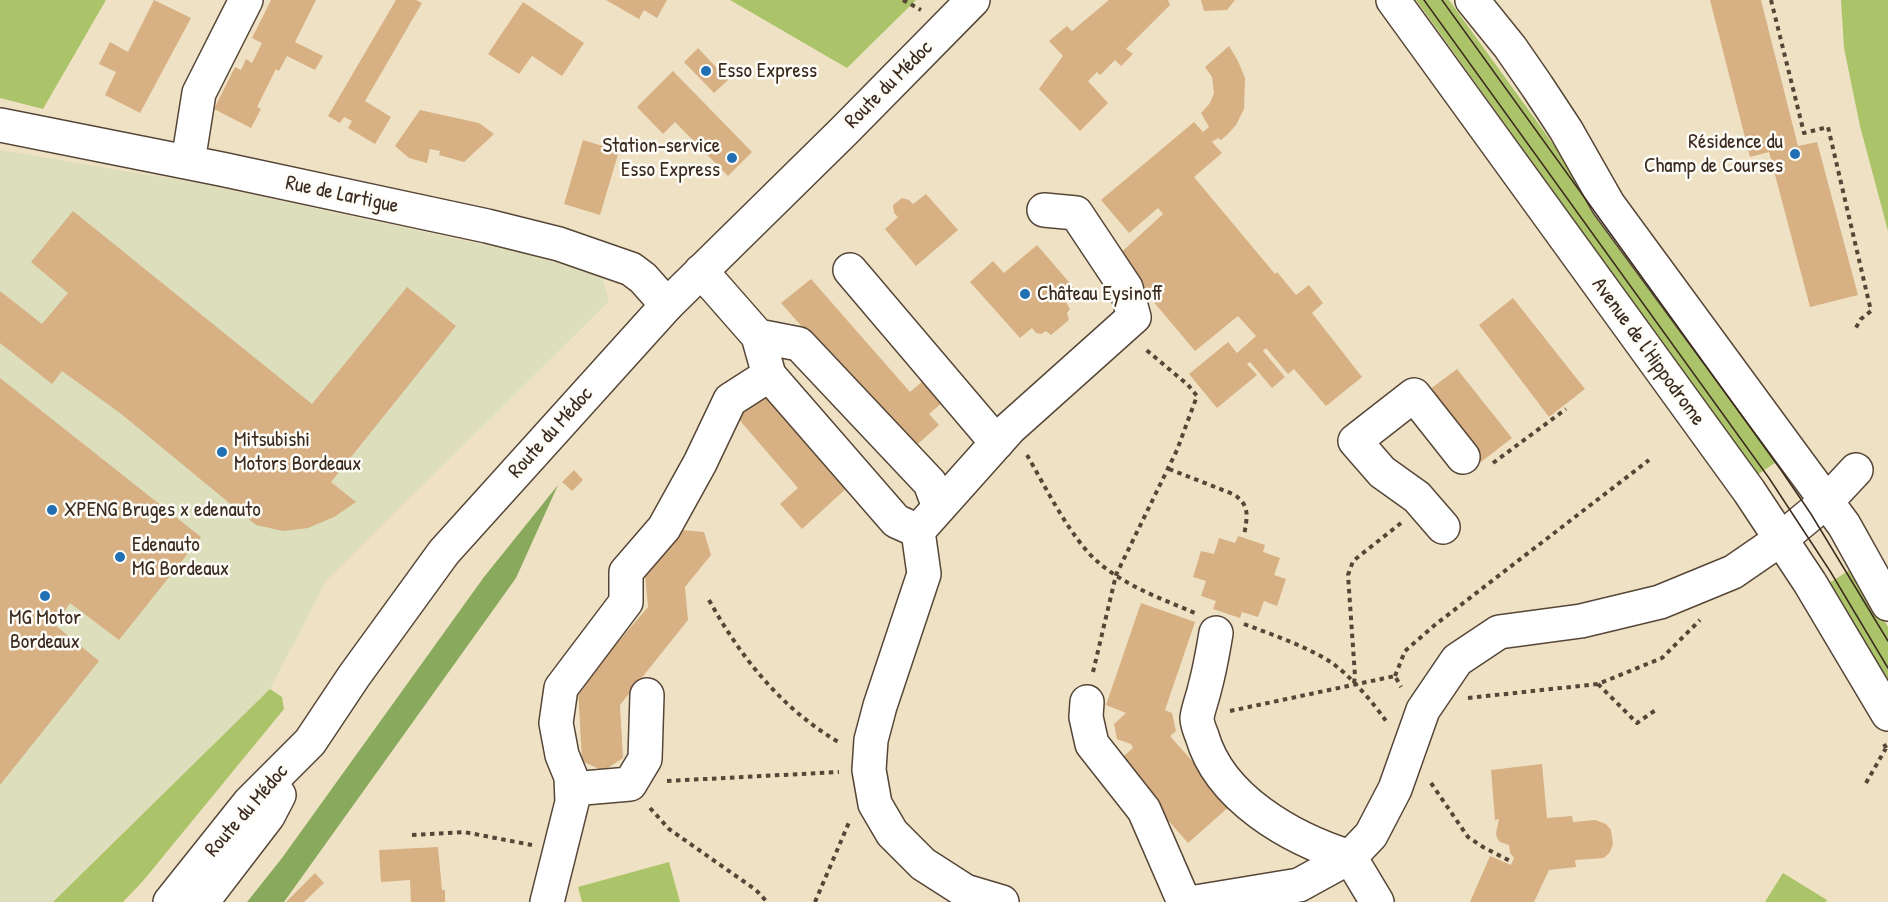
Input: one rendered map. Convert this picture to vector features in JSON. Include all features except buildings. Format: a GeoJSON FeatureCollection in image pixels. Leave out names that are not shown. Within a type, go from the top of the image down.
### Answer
{"type":"FeatureCollection","features":[{"type":"Feature","properties":{"kind":"street"},"geometry":{"type":"LineString","coordinates":[[188,162],[199,93],[246,0]]}},
{"type":"Feature","properties":{"kind":"street","name":"Route du Médoc"},"geometry":{"type":"LineString","coordinates":[[170,902],[249,803],[310,742],[354,676],[444,552],[667,305],[973,0]]}},
{"type":"Feature","properties":{"kind":"street","name":"Avenue de l'Hippodrome"},"geometry":{"type":"LineString","coordinates":[[1393,0],[1781,539],[1888,714]]}},
{"type":"Feature","properties":{"kind":"street"},"geometry":{"type":"LineString","coordinates":[[1472,0],[1510,47],[1537,86],[1566,130],[1608,204],[1796,460],[1828,500],[1888,604]]}},
{"type":"Feature","properties":{"kind":"street","name":"Rue de Lartigue"},"geometry":{"type":"LineString","coordinates":[[0,125],[188,162],[487,226],[559,244],[631,269],[643,278],[667,305]]}},
{"type":"Feature","properties":{"kind":"street"},"geometry":{"type":"LineString","coordinates":[[1002,902],[965,891],[923,864],[892,833],[875,804],[871,770],[872,740],[880,706],[924,574],[918,531],[1003,435],[1134,317],[1126,288],[1076,213],[1044,210]]}},
{"type":"Feature","properties":{"kind":"street"},"geometry":{"type":"LineString","coordinates":[[850,270],[1003,435]]}},
{"type":"Feature","properties":{"kind":"street"},"geometry":{"type":"LineString","coordinates":[[701,271],[758,336],[769,375],[896,521],[918,531]]}},
{"type":"Feature","properties":{"kind":"street"},"geometry":{"type":"LineString","coordinates":[[758,336],[799,344],[930,483],[939,507]]}},
{"type":"Feature","properties":{"kind":"street"},"geometry":{"type":"LineString","coordinates":[[547,902],[572,802],[571,777],[562,755],[556,723],[561,688],[626,602],[626,572],[664,528],[700,463],[730,400],[769,375]]}},
{"type":"Feature","properties":{"kind":"street"},"geometry":{"type":"LineString","coordinates":[[1443,527],[1417,497],[1382,472],[1355,441],[1414,395],[1463,458]]}},
{"type":"Feature","properties":{"kind":"street"},"geometry":{"type":"LineString","coordinates":[[1196,902],[1299,885],[1350,857],[1371,835],[1395,789],[1423,710],[1457,660],[1499,632],[1581,621],[1660,602],[1732,572],[1781,539],[1828,500],[1856,470]]}},
{"type":"Feature","properties":{"kind":"street"},"geometry":{"type":"LineString","coordinates":[[1216,633],[1197,719],[1206,750],[1224,779],[1261,814],[1293,834],[1324,849],[1350,857],[1377,902]]}},
{"type":"Feature","properties":{"kind":"street"},"geometry":{"type":"LineString","coordinates":[[572,789],[630,784],[645,759],[647,695]]}},
{"type":"Feature","properties":{"kind":"street"},"geometry":{"type":"LineString","coordinates":[[1087,702],[1086,717],[1092,744],[1143,810],[1184,902]]}},
{"type":"Feature","properties":{"kind":"street"},"geometry":{"type":"LineString","coordinates":[[202,902],[268,816],[310,742]]}},
{"type":"Feature","properties":{"kind":"path"},"geometry":{"type":"LineString","coordinates":[[1771,0],[1804,133],[1828,127],[1871,311],[1861,319],[1854,331]]}},
{"type":"Feature","properties":{"kind":"path"},"geometry":{"type":"LineString","coordinates":[[1087,702],[1116,575],[1169,469],[1197,396],[1188,385],[1120,329]]}},
{"type":"Feature","properties":{"kind":"path"},"geometry":{"type":"LineString","coordinates":[[1003,435],[1080,542],[1097,561],[1116,575],[1196,614],[1216,633],[1244,624],[1305,649],[1330,663],[1378,709],[1468,837],[1512,862]]}},
{"type":"Feature","properties":{"kind":"path"},"geometry":{"type":"LineString","coordinates":[[1395,676],[1406,651],[1436,624],[1649,460]]}},
{"type":"Feature","properties":{"kind":"path"},"geometry":{"type":"LineString","coordinates":[[1169,469],[1243,500],[1247,522],[1244,536]]}},
{"type":"Feature","properties":{"kind":"path"},"geometry":{"type":"LineString","coordinates":[[709,600],[756,672],[793,710],[825,734],[858,754],[871,770]]}},
{"type":"Feature","properties":{"kind":"path"},"geometry":{"type":"LineString","coordinates":[[1598,684],[1637,723],[1657,709]]}},
{"type":"Feature","properties":{"kind":"path"},"geometry":{"type":"LineString","coordinates":[[1866,783],[1886,747]]}},
{"type":"Feature","properties":{"kind":"path"},"geometry":{"type":"LineString","coordinates":[[630,784],[871,770]]}},
{"type":"Feature","properties":{"kind":"path"},"geometry":{"type":"LineString","coordinates":[[815,902],[871,770]]}},
{"type":"Feature","properties":{"kind":"path"},"geometry":{"type":"LineString","coordinates":[[630,784],[669,829],[756,890],[767,902]]}},
{"type":"Feature","properties":{"kind":"path"},"geometry":{"type":"LineString","coordinates":[[412,835],[464,832],[559,850]]}},
{"type":"Feature","properties":{"kind":"shaded area"},"geometry":{"type":"Polygon","coordinates":[[[0,150],[202,184],[522,253],[602,276],[609,301],[326,581],[270,689],[53,902],[0,902],[0,150]]]}},
{"type":"Feature","properties":{"kind":"green space"},"geometry":{"type":"Polygon","coordinates":[[[0,0],[106,0],[43,109],[0,98],[0,0]]]}},
{"type":"Feature","properties":{"kind":"green space"},"geometry":{"type":"Polygon","coordinates":[[[730,0],[916,0],[847,68],[730,0]]]}},
{"type":"Feature","properties":{"kind":"green space"},"geometry":{"type":"Polygon","coordinates":[[[1416,0],[1449,0],[1781,459],[1757,475],[1416,0]]]}},
{"type":"Feature","properties":{"kind":"green space"},"geometry":{"type":"Polygon","coordinates":[[[1841,0],[1888,0],[1888,231],[1860,126],[1844,48],[1841,0]]]}},
{"type":"Feature","properties":{"kind":"green space"},"geometry":{"type":"Polygon","coordinates":[[[558,485],[516,578],[284,902],[247,902],[282,858],[484,577],[558,485]]]}},
{"type":"Feature","properties":{"kind":"green space"},"geometry":{"type":"Polygon","coordinates":[[[1853,568],[1888,627],[1888,680],[1829,583],[1853,568]]]}},
{"type":"Feature","properties":{"kind":"green space"},"geometry":{"type":"Polygon","coordinates":[[[270,689],[282,697],[284,709],[143,881],[123,902],[53,902],[270,689]]]}},
{"type":"Feature","properties":{"kind":"green space"},"geometry":{"type":"Polygon","coordinates":[[[669,862],[680,902],[582,902],[578,887],[669,862]]]}},
{"type":"Feature","properties":{"kind":"green space"},"geometry":{"type":"Polygon","coordinates":[[[1783,873],[1827,900],[1826,902],[1765,902],[1783,873]]]}},
{"type":"Feature","properties":{"kind":"tram line"},"geometry":{"type":"LineString","coordinates":[[1424,0],[1769,478],[1830,571],[1888,668]]}},
{"type":"Feature","properties":{"kind":"tram line"},"geometry":{"type":"LineString","coordinates":[[1442,0],[1781,470],[1811,514],[1888,641]]}},
{"type":"Feature","properties":{"kind":"place","name":"Esso Express"},"geometry":{"type":"Point","coordinates":[706,71]}},
{"type":"Feature","properties":{"kind":"place","name":"Résidence du Champ de Courses"},"geometry":{"type":"Point","coordinates":[1795,154]}},
{"type":"Feature","properties":{"kind":"place","name":"Station-service Esso Express"},"geometry":{"type":"Point","coordinates":[732,158]}},
{"type":"Feature","properties":{"kind":"place","name":"Château Eysinoff"},"geometry":{"type":"Point","coordinates":[1025,294]}},
{"type":"Feature","properties":{"kind":"place","name":"Mitsubishi Motors Bordeaux"},"geometry":{"type":"Point","coordinates":[222,452]}},
{"type":"Feature","properties":{"kind":"place","name":"XPENG Bruges x edenauto"},"geometry":{"type":"Point","coordinates":[52,510]}},
{"type":"Feature","properties":{"kind":"place","name":"Edenauto MG Bordeaux"},"geometry":{"type":"Point","coordinates":[120,557]}},
{"type":"Feature","properties":{"kind":"place","name":"MG Motor Bordeaux"},"geometry":{"type":"Point","coordinates":[45,596]}}]}
